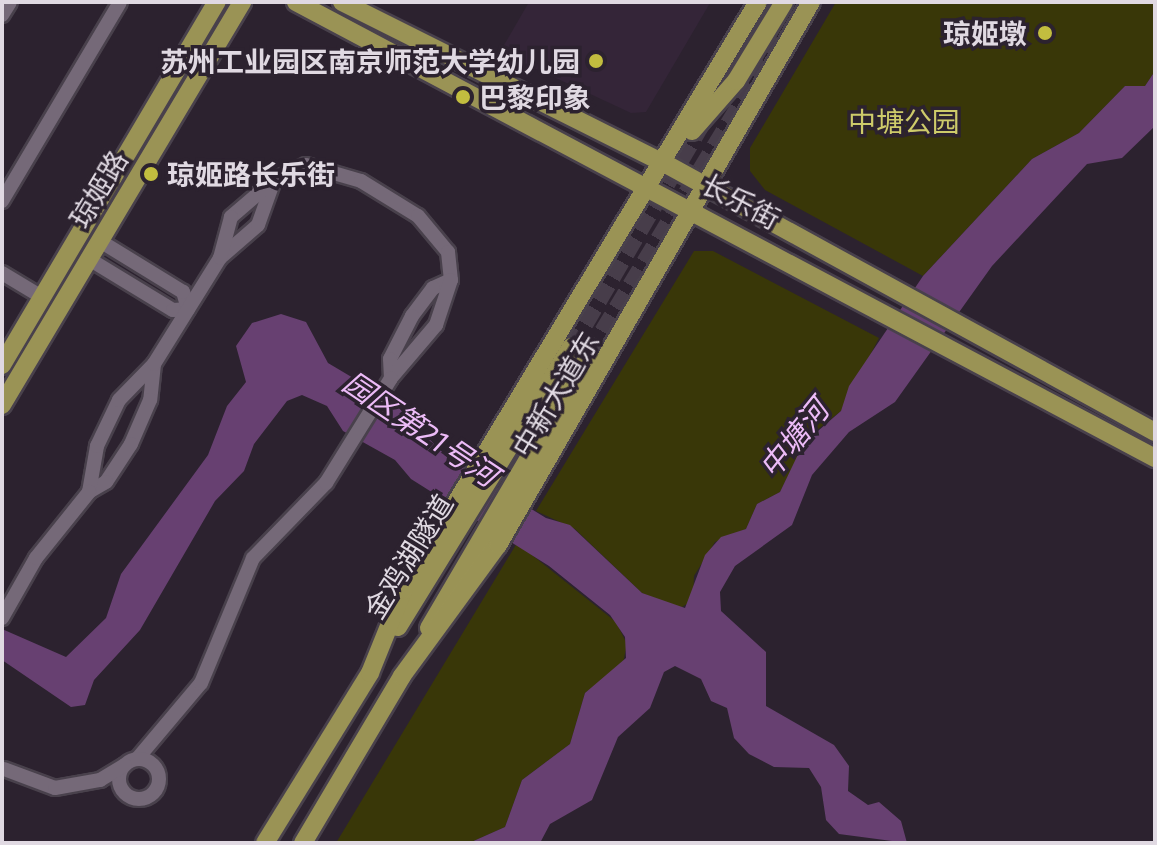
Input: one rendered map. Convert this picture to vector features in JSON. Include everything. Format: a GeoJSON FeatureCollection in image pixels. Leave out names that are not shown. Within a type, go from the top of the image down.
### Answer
{"type":"FeatureCollection","features":[{"type":"Feature","properties":{"kind":"main road","name":"琼姬路"},"geometry":{"type":"LineString","coordinates":[[2,365],[217,2]]}},
{"type":"Feature","properties":{"kind":"main road","name":"琼姬路"},"geometry":{"type":"LineString","coordinates":[[2,405],[242,2]]}},
{"type":"Feature","properties":{"kind":"main road","name":"长乐街"},"geometry":{"type":"LineString","coordinates":[[296,2],[651,185],[1155,458]]}},
{"type":"Feature","properties":{"kind":"main road","name":"长乐街"},"geometry":{"type":"LineString","coordinates":[[342,2],[664,163],[1155,432]]}},
{"type":"Feature","properties":{"kind":"main road","name":"中新大道东"},"geometry":{"type":"LineString","coordinates":[[265,843],[370,673],[404,589],[651,185],[758,2]]}},
{"type":"Feature","properties":{"kind":"main road"},"geometry":{"type":"LineString","coordinates":[[664,163],[736,81],[784,2]]}},
{"type":"Feature","properties":{"kind":"main road","name":"中新大道东"},"geometry":{"type":"LineString","coordinates":[[303,843],[402,676],[498,545],[697,210],[704,186],[811,2]]}},
{"type":"Feature","properties":{"kind":"main road","name":"金鸡湖隧道"},"geometry":{"type":"LineString","coordinates":[[370,673],[571,347]]}},
{"type":"Feature","properties":{"kind":"main road","name":"金鸡湖隧道"},"geometry":{"type":"LineString","coordinates":[[402,676],[589,355]]}},
{"type":"Feature","properties":{"kind":"street"},"geometry":{"type":"LineString","coordinates":[[2,15],[10,2]]}},
{"type":"Feature","properties":{"kind":"street"},"geometry":{"type":"LineString","coordinates":[[2,201],[121,2]]}},
{"type":"Feature","properties":{"kind":"street"},"geometry":{"type":"LineString","coordinates":[[3,769],[55,788],[100,780],[131,762],[201,683],[253,558],[326,483],[388,383],[436,325],[451,280],[448,252],[399,201],[311,165],[274,180],[231,217],[220,258]]}},
{"type":"Feature","properties":{"kind":"street"},"geometry":{"type":"LineString","coordinates":[[89,492],[103,429],[129,385],[154,364],[220,258],[258,225],[274,180]]}},
{"type":"Feature","properties":{"kind":"street"},"geometry":{"type":"LineString","coordinates":[[100,241],[183,292],[188,309]]}},
{"type":"Feature","properties":{"kind":"street"},"geometry":{"type":"LineString","coordinates":[[89,259],[173,310],[188,309]]}},
{"type":"Feature","properties":{"kind":"street"},"geometry":{"type":"LineString","coordinates":[[2,273],[42,297]]}},
{"type":"Feature","properties":{"kind":"street"},"geometry":{"type":"LineString","coordinates":[[388,383],[390,359],[412,316],[433,288],[451,280]]}},
{"type":"Feature","properties":{"kind":"street"},"geometry":{"type":"LineString","coordinates":[[2,618],[36,558],[89,492],[106,482],[131,444],[150,400],[154,364]]}},
{"type":"Feature","properties":{"kind":"shaded area","name":"苏州工业园区南京师范大学幼儿园"},"geometry":{"type":"Polygon","coordinates":[[[529,2],[710,3],[646,112],[631,113],[500,52],[529,2]]]}},
{"type":"Feature","properties":{"kind":"shaded area"},"geometry":{"type":"Polygon","coordinates":[[[1155,71],[1155,126],[1122,158],[1087,164],[992,266],[895,402],[849,432],[812,475],[792,525],[735,566],[720,592],[721,611],[766,652],[766,706],[834,745],[849,766],[848,791],[868,805],[879,802],[901,821],[907,843],[839,834],[826,820],[821,787],[809,768],[774,767],[749,754],[734,738],[727,708],[711,701],[701,679],[675,666],[664,672],[650,708],[618,737],[592,800],[550,824],[540,843],[469,843],[505,827],[522,780],[570,744],[585,693],[626,658],[625,637],[610,615],[549,566],[411,479],[395,460],[343,431],[327,406],[302,395],[287,401],[254,444],[244,471],[215,501],[140,630],[94,680],[85,705],[71,707],[2,660],[2,629],[66,657],[106,618],[121,574],[208,455],[227,406],[246,382],[236,346],[252,323],[281,314],[306,322],[328,363],[392,401],[447,457],[546,518],[570,525],[642,593],[685,608],[705,555],[721,537],[746,529],[757,504],[780,492],[803,444],[841,411],[849,386],[923,276],[1032,159],[1079,133],[1125,86],[1145,86],[1155,71]]]}},
{"type":"Feature","properties":{"kind":"green space","name":"中塘公园"},"geometry":{"type":"Polygon","coordinates":[[[836,2],[1155,2],[1155,71],[1145,86],[1125,86],[1079,133],[1032,159],[923,276],[765,190],[750,171],[750,148],[836,2]]]}},
{"type":"Feature","properties":{"kind":"green space"},"geometry":{"type":"Polygon","coordinates":[[[694,251],[713,251],[879,338],[841,411],[807,438],[780,492],[757,504],[746,529],[715,542],[694,576],[693,600],[679,609],[642,593],[575,529],[536,511],[694,251]]]}},
{"type":"Feature","properties":{"kind":"green space"},"geometry":{"type":"Polygon","coordinates":[[[517,543],[616,622],[627,644],[623,663],[585,693],[570,744],[522,780],[505,827],[469,843],[336,843],[517,543]]]}},
{"type":"Feature","properties":{"kind":"tunnel"},"geometry":{"type":"LineString","coordinates":[[740,58],[773,2]]}},
{"type":"Feature","properties":{"kind":"tunnel"},"geometry":{"type":"LineString","coordinates":[[589,355],[780,39]]}},
{"type":"Feature","properties":{"kind":"tunnel"},"geometry":{"type":"LineString","coordinates":[[571,347],[705,118]]}},
{"type":"Feature","properties":{"kind":"place","name":"琼姬墩"},"geometry":{"type":"Point","coordinates":[1045,33]}},
{"type":"Feature","properties":{"kind":"place","name":"苏州工业园区南京师范大学幼儿园"},"geometry":{"type":"Point","coordinates":[596,61]}},
{"type":"Feature","properties":{"kind":"place","name":"巴黎印象"},"geometry":{"type":"Point","coordinates":[463,97]}},
{"type":"Feature","properties":{"kind":"place","name":"琼姬路长乐街"},"geometry":{"type":"Point","coordinates":[151,174]}},
{"type":"Feature","properties":{"kind":"water label","name":"园区第21号河"},"geometry":{"type":"Point","coordinates":[421,428]}},
{"type":"Feature","properties":{"kind":"water label","name":"中塘河"},"geometry":{"type":"Point","coordinates":[793,438]}}]}
